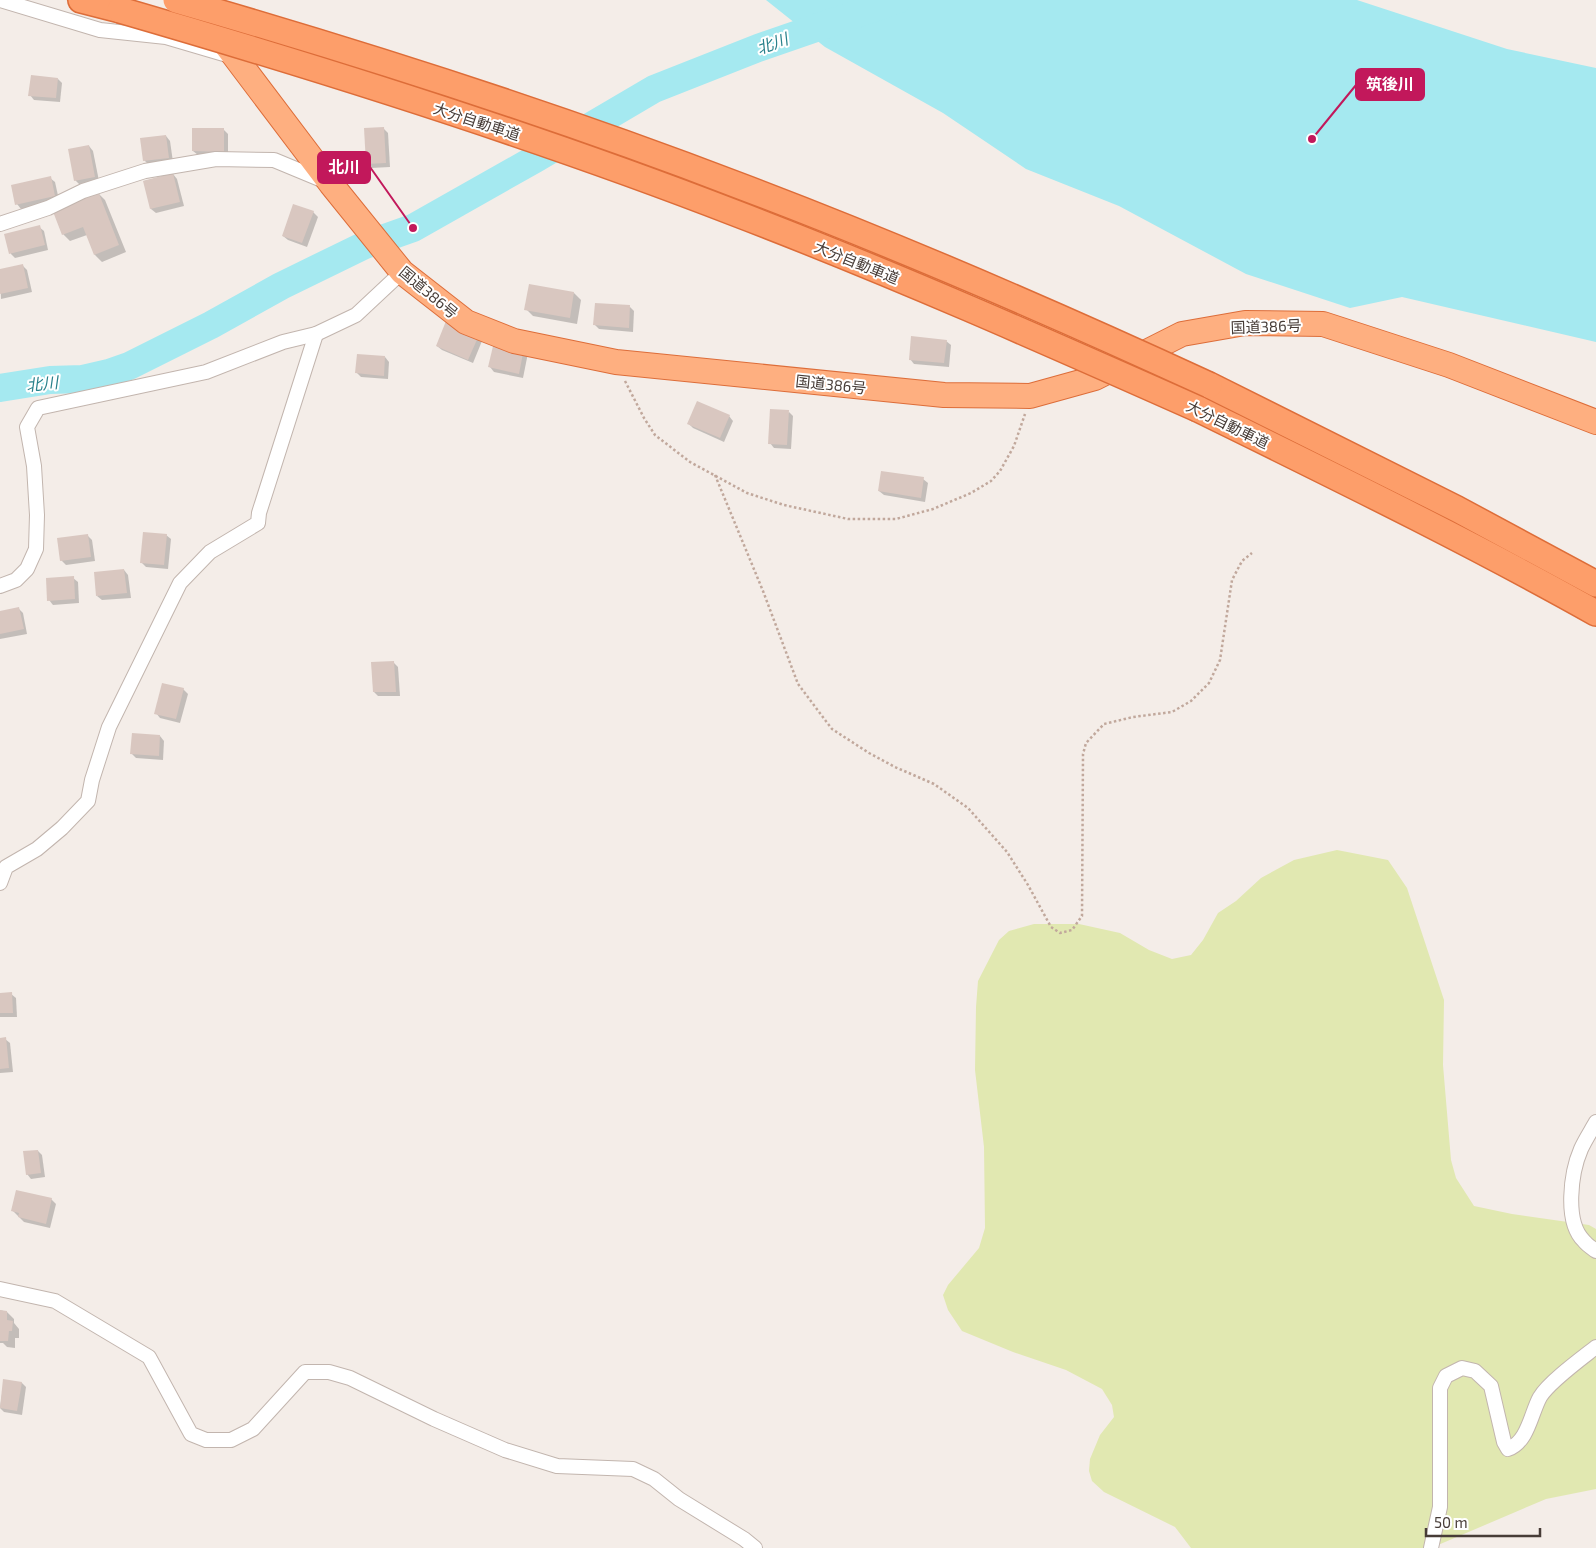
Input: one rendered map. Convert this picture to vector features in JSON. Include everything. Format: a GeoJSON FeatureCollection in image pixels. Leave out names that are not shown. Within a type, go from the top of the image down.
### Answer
{"type":"FeatureCollection","features":[{"type":"Feature","properties":{"kind":"highway","name":"大分自動車道"},"geometry":{"type":"LineString","coordinates":[[81,0],[258,50],[486,123],[735,212],[860,262],[1198,409],[1448,534],[1596,614]]}},
{"type":"Feature","properties":{"kind":"highway","name":"大分自動車道"},"geometry":{"type":"LineString","coordinates":[[191,2],[460,87],[739,185],[858,232],[1097,333],[1209,385],[1449,505],[1596,584]]}},
{"type":"Feature","properties":{"kind":"highway","name":"国道386号"},"geometry":{"type":"LineString","coordinates":[[191,2],[236,58],[331,184],[398,267],[466,322],[514,341],[616,362],[944,395],[1030,396],[1095,378],[1182,334],[1245,323],[1323,324],[1449,365],[1596,422]]}},
{"type":"Feature","properties":{"kind":"street"},"geometry":{"type":"LineString","coordinates":[[0,0],[100,30],[166,37],[236,58]]}},
{"type":"Feature","properties":{"kind":"street"},"geometry":{"type":"LineString","coordinates":[[0,224],[48,208],[82,191],[145,172],[216,159],[274,160],[331,184]]}},
{"type":"Feature","properties":{"kind":"street"},"geometry":{"type":"LineString","coordinates":[[0,586],[16,580],[27,568],[36,549],[37,515],[34,466],[27,427],[38,408],[206,372],[283,342],[316,334],[356,315],[398,267]]}},
{"type":"Feature","properties":{"kind":"street"},"geometry":{"type":"LineString","coordinates":[[0,883],[6,868],[36,849],[62,828],[88,801],[92,780],[109,727],[180,583],[210,552],[258,523],[316,334]]}},
{"type":"Feature","properties":{"kind":"street"},"geometry":{"type":"LineString","coordinates":[[1596,1122],[1581,1150],[1575,1170],[1571,1195],[1574,1222],[1582,1241],[1596,1251]]}},
{"type":"Feature","properties":{"kind":"street"},"geometry":{"type":"LineString","coordinates":[[0,1288],[55,1301],[149,1357],[192,1434],[206,1440],[231,1440],[252,1429],[305,1372],[329,1372],[350,1378],[434,1419],[505,1450],[557,1466],[633,1469],[654,1479],[679,1498],[744,1538],[755,1548]]}},
{"type":"Feature","properties":{"kind":"street"},"geometry":{"type":"LineString","coordinates":[[1431,1548],[1440,1507],[1440,1388],[1446,1376],[1462,1368],[1475,1371],[1491,1386],[1504,1442],[1508,1449],[1515,1446],[1526,1430],[1541,1395],[1596,1347]]}},
{"type":"Feature","properties":{"kind":"path"},"geometry":{"type":"LineString","coordinates":[[616,362],[644,418],[655,435],[690,462],[747,493],[784,505],[848,519],[896,519],[933,509],[971,493],[991,481],[1000,471],[1014,446],[1024,420],[1030,396]]}},
{"type":"Feature","properties":{"kind":"path"},"geometry":{"type":"LineString","coordinates":[[715,475],[763,591],[798,684],[825,720],[832,729],[869,753],[934,784],[968,808],[1007,852],[1051,927],[1060,933],[1072,930],[1082,916],[1083,754],[1086,743],[1104,724],[1133,717],[1172,712],[1192,701],[1209,683],[1220,660],[1232,580],[1242,562],[1252,553]]}},
{"type":"Feature","properties":{"kind":"green space"},"geometry":{"type":"Polygon","coordinates":[[[1337,850],[1388,860],[1407,888],[1444,1000],[1443,1065],[1451,1160],[1456,1178],[1474,1206],[1512,1214],[1589,1225],[1596,1229],[1596,1489],[1546,1499],[1431,1548],[1191,1548],[1175,1527],[1104,1492],[1092,1481],[1089,1471],[1090,1459],[1100,1435],[1114,1417],[1112,1405],[1102,1389],[1066,1370],[1013,1352],[962,1331],[948,1310],[943,1295],[948,1285],[979,1248],[985,1228],[984,1147],[975,1070],[978,981],[999,940],[1009,931],[1034,924],[1079,924],[1120,933],[1149,950],[1172,959],[1191,955],[1203,940],[1218,913],[1236,901],[1261,878],[1294,860],[1337,850]]]}},
{"type":"Feature","properties":{"kind":"water"},"geometry":{"type":"Polygon","coordinates":[[[766,0],[1357,0],[1507,49],[1596,68],[1596,342],[1402,297],[1350,308],[1246,274],[1119,206],[1026,169],[943,113],[825,47],[766,0]]]}},
{"type":"Feature","properties":{"kind":"building"},"geometry":{"type":"Polygon","coordinates":[[[31,75],[58,78],[56,98],[28,96],[31,75]]]}},
{"type":"Feature","properties":{"kind":"building"},"geometry":{"type":"Polygon","coordinates":[[[384,127],[386,163],[366,164],[364,128],[384,127]]]}},
{"type":"Feature","properties":{"kind":"building"},"geometry":{"type":"Polygon","coordinates":[[[192,128],[224,128],[224,152],[192,151],[192,128]]]}},
{"type":"Feature","properties":{"kind":"building"},"geometry":{"type":"Polygon","coordinates":[[[166,135],[169,158],[143,161],[140,138],[166,135]]]}},
{"type":"Feature","properties":{"kind":"building"},"geometry":{"type":"Polygon","coordinates":[[[89,145],[95,177],[74,181],[68,149],[89,145]]]}},
{"type":"Feature","properties":{"kind":"building"},"geometry":{"type":"Polygon","coordinates":[[[173,173],[180,202],[150,209],[143,181],[173,173]]]}},
{"type":"Feature","properties":{"kind":"building"},"geometry":{"type":"Polygon","coordinates":[[[51,176],[55,196],[15,205],[11,185],[51,176]]]}},
{"type":"Feature","properties":{"kind":"building"},"geometry":{"type":"Polygon","coordinates":[[[98,191],[119,245],[94,255],[83,227],[62,235],[52,209],[98,191]]]}},
{"type":"Feature","properties":{"kind":"building"},"geometry":{"type":"Polygon","coordinates":[[[293,204],[314,211],[302,243],[282,236],[293,204]]]}},
{"type":"Feature","properties":{"kind":"building"},"geometry":{"type":"Polygon","coordinates":[[[40,225],[45,245],[9,254],[4,234],[40,225]]]}},
{"type":"Feature","properties":{"kind":"building"},"geometry":{"type":"Polygon","coordinates":[[[23,264],[28,288],[0,294],[0,269],[23,264]]]}},
{"type":"Feature","properties":{"kind":"building"},"geometry":{"type":"Polygon","coordinates":[[[529,284],[574,292],[570,318],[524,310],[529,284]]]}},
{"type":"Feature","properties":{"kind":"building"},"geometry":{"type":"Polygon","coordinates":[[[595,303],[630,305],[629,328],[593,325],[595,303]]]}},
{"type":"Feature","properties":{"kind":"building"},"geometry":{"type":"Polygon","coordinates":[[[446,321],[479,335],[468,360],[436,346],[446,321]]]}},
{"type":"Feature","properties":{"kind":"building"},"geometry":{"type":"Polygon","coordinates":[[[911,336],[947,340],[944,363],[909,360],[911,336]]]}},
{"type":"Feature","properties":{"kind":"building"},"geometry":{"type":"Polygon","coordinates":[[[494,342],[524,348],[519,374],[488,367],[494,342]]]}},
{"type":"Feature","properties":{"kind":"building"},"geometry":{"type":"Polygon","coordinates":[[[357,354],[385,356],[384,376],[355,373],[357,354]]]}},
{"type":"Feature","properties":{"kind":"building"},"geometry":{"type":"Polygon","coordinates":[[[697,401],[730,415],[720,438],[687,424],[697,401]]]}},
{"type":"Feature","properties":{"kind":"building"},"geometry":{"type":"Polygon","coordinates":[[[770,409],[789,410],[787,445],[768,444],[770,409]]]}},
{"type":"Feature","properties":{"kind":"building"},"geometry":{"type":"Polygon","coordinates":[[[881,471],[924,477],[921,498],[878,491],[881,471]]]}},
{"type":"Feature","properties":{"kind":"building"},"geometry":{"type":"Polygon","coordinates":[[[143,532],[167,534],[164,565],[140,563],[143,532]]]}},
{"type":"Feature","properties":{"kind":"building"},"geometry":{"type":"Polygon","coordinates":[[[88,534],[91,557],[60,561],[57,538],[88,534]]]}},
{"type":"Feature","properties":{"kind":"building"},"geometry":{"type":"Polygon","coordinates":[[[124,569],[127,593],[96,596],[94,572],[124,569]]]}},
{"type":"Feature","properties":{"kind":"building"},"geometry":{"type":"Polygon","coordinates":[[[74,576],[75,599],[47,601],[46,578],[74,576]]]}},
{"type":"Feature","properties":{"kind":"building"},"geometry":{"type":"Polygon","coordinates":[[[19,607],[24,629],[0,634],[0,611],[19,607]]]}},
{"type":"Feature","properties":{"kind":"building"},"geometry":{"type":"Polygon","coordinates":[[[394,661],[396,692],[373,692],[371,662],[394,661]]]}},
{"type":"Feature","properties":{"kind":"building"},"geometry":{"type":"Polygon","coordinates":[[[162,683],[184,688],[176,719],[154,714],[162,683]]]}},
{"type":"Feature","properties":{"kind":"building"},"geometry":{"type":"Polygon","coordinates":[[[132,733],[160,735],[159,756],[130,754],[132,733]]]}},
{"type":"Feature","properties":{"kind":"building"},"geometry":{"type":"Polygon","coordinates":[[[12,992],[13,1013],[0,1013],[0,993],[12,992]]]}},
{"type":"Feature","properties":{"kind":"building"},"geometry":{"type":"Polygon","coordinates":[[[6,1037],[9,1068],[0,1069],[0,1038],[6,1037]]]}},
{"type":"Feature","properties":{"kind":"building"},"geometry":{"type":"Polygon","coordinates":[[[38,1150],[41,1173],[26,1175],[23,1151],[38,1150]]]}},
{"type":"Feature","properties":{"kind":"building"},"geometry":{"type":"Polygon","coordinates":[[[16,1190],[52,1198],[46,1224],[18,1217],[19,1213],[11,1211],[16,1190]]]}},
{"type":"Feature","properties":{"kind":"building"},"geometry":{"type":"Polygon","coordinates":[[[0,1310],[7,1311],[7,1320],[13,1321],[8,1341],[0,1341],[0,1310]]]}},
{"type":"Feature","properties":{"kind":"building"},"geometry":{"type":"Polygon","coordinates":[[[3,1379],[22,1382],[17,1411],[0,1408],[3,1379]]]}},
{"type":"Feature","properties":{"kind":"waterway","name":"北川"},"geometry":{"type":"LineString","coordinates":[[0,388],[50,380],[83,379],[129,366],[211,325],[281,286],[365,245],[413,228],[654,89],[758,48],[897,0]]}},
{"type":"Feature","properties":{"kind":"place","name":"筑後川"},"geometry":{"type":"Point","coordinates":[1312,139]}},
{"type":"Feature","properties":{"kind":"place","name":"北川"},"geometry":{"type":"Point","coordinates":[413,228]}}]}
